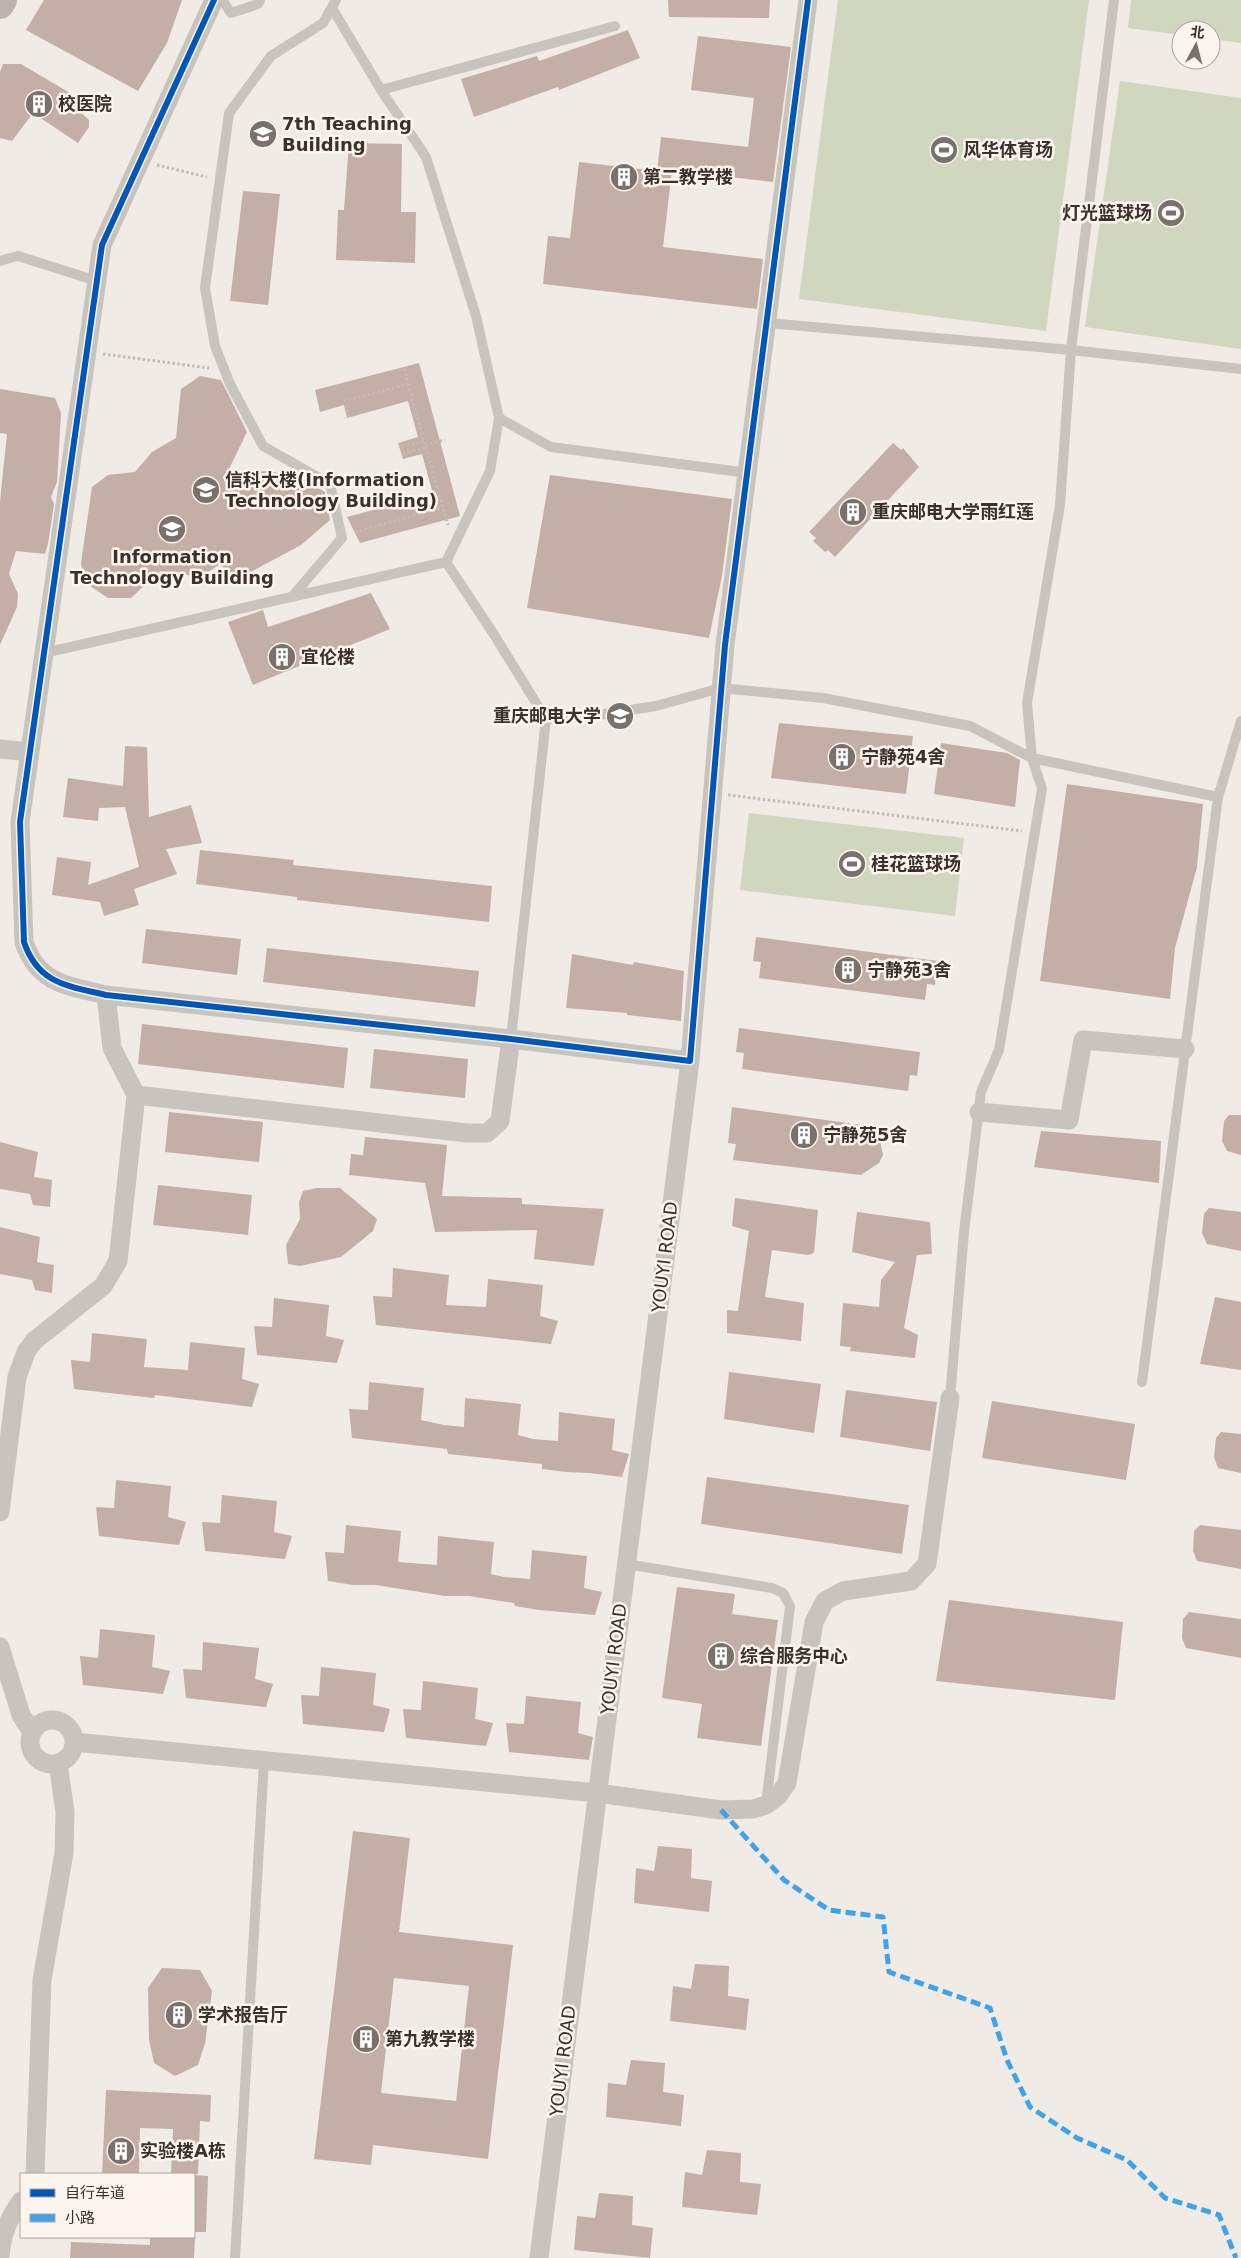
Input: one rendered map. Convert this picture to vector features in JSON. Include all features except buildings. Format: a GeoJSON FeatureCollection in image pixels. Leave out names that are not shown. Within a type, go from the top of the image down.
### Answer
{"type":"FeatureCollection","features":[{"type":"Feature","properties":{"kind":"main road"},"geometry":{"type":"LineString","coordinates":[[0,4],[2,0]]}},
{"type":"Feature","properties":{"kind":"street"},"geometry":{"type":"LineString","coordinates":[[214,0],[102,245],[20,822],[24,942],[27,950],[37,968],[48,978],[62,984],[106,995],[511,1039],[690,1061]]}},
{"type":"Feature","properties":{"kind":"street","name":"YOUYI ROAD"},"geometry":{"type":"LineString","coordinates":[[539,2258],[690,1061],[722,688],[808,0]]}},
{"type":"Feature","properties":{"kind":"street"},"geometry":{"type":"LineString","coordinates":[[0,749],[30,752]]}},
{"type":"Feature","properties":{"kind":"street"},"geometry":{"type":"LineString","coordinates":[[0,1512],[16,1377],[23,1358],[34,1341],[103,1286],[118,1261],[136,1095],[112,1048],[106,995]]}},
{"type":"Feature","properties":{"kind":"street"},"geometry":{"type":"LineString","coordinates":[[136,1095],[467,1133],[487,1133],[500,1121],[511,1039]]}},
{"type":"Feature","properties":{"kind":"street"},"geometry":{"type":"LineString","coordinates":[[979,1112],[1070,1120],[1083,1040],[1185,1050]]}},
{"type":"Feature","properties":{"kind":"street"},"geometry":{"type":"LineString","coordinates":[[74,1742],[597,1793],[720,1810],[753,1809],[766,1805],[778,1796],[787,1783],[814,1622],[825,1601],[843,1591],[911,1581],[927,1564],[950,1398]]}},
{"type":"Feature","properties":{"kind":"street"},"geometry":{"type":"LineString","coordinates":[[0,1647],[21,1715],[32,1732]]}},
{"type":"Feature","properties":{"kind":"street"},"geometry":{"type":"LineString","coordinates":[[57,1721],[69,1728],[74,1742],[70,1755],[58,1763],[44,1763],[33,1753],[30,1746],[32,1732],[43,1722],[57,1721]]}},
{"type":"Feature","properties":{"kind":"street"},"geometry":{"type":"LineString","coordinates":[[35,2173],[42,1980],[66,1832],[58,1763]]}},
{"type":"Feature","properties":{"kind":"street"},"geometry":{"type":"LineString","coordinates":[[0,2258],[3,2232],[8,2219],[20,2202]]}},
{"type":"Feature","properties":{"kind":"lane"},"geometry":{"type":"LineString","coordinates":[[222,0],[230,13],[258,4],[260,0]]}},
{"type":"Feature","properties":{"kind":"lane"},"geometry":{"type":"LineString","coordinates":[[950,1398],[964,1232],[981,1092],[999,1050],[1042,789],[1032,758],[1027,703],[1060,505],[1071,350],[1114,0]]}},
{"type":"Feature","properties":{"kind":"lane"},"geometry":{"type":"LineString","coordinates":[[334,4],[381,90],[426,157],[476,316],[499,418],[490,471],[446,562]]}},
{"type":"Feature","properties":{"kind":"lane"},"geometry":{"type":"LineString","coordinates":[[292,597],[342,538],[330,484],[263,446],[224,370],[215,346],[205,288],[229,113],[272,56],[323,23],[334,4]]}},
{"type":"Feature","properties":{"kind":"lane"},"geometry":{"type":"LineString","coordinates":[[381,90],[615,26]]}},
{"type":"Feature","properties":{"kind":"lane"},"geometry":{"type":"LineString","coordinates":[[0,260],[18,256],[97,281]]}},
{"type":"Feature","properties":{"kind":"lane"},"geometry":{"type":"LineString","coordinates":[[768,323],[1071,350],[1241,369]]}},
{"type":"Feature","properties":{"kind":"lane"},"geometry":{"type":"LineString","coordinates":[[499,418],[551,447],[748,473]]}},
{"type":"Feature","properties":{"kind":"lane"},"geometry":{"type":"LineString","coordinates":[[44,653],[446,562]]}},
{"type":"Feature","properties":{"kind":"lane"},"geometry":{"type":"LineString","coordinates":[[446,562],[546,719],[511,1039]]}},
{"type":"Feature","properties":{"kind":"lane"},"geometry":{"type":"LineString","coordinates":[[546,719],[592,716],[656,706],[722,688],[823,698],[970,726],[1032,758],[1218,798]]}},
{"type":"Feature","properties":{"kind":"lane"},"geometry":{"type":"LineString","coordinates":[[1142,1382],[1218,798],[1241,721]]}},
{"type":"Feature","properties":{"kind":"lane"},"geometry":{"type":"LineString","coordinates":[[626,1564],[772,1588],[783,1593],[790,1606],[766,1805]]}},
{"type":"Feature","properties":{"kind":"lane"},"geometry":{"type":"LineString","coordinates":[[235,2258],[264,1760]]}},
{"type":"Feature","properties":{"kind":"path"},"geometry":{"type":"LineString","coordinates":[[141,161],[220,180]]}},
{"type":"Feature","properties":{"kind":"path"},"geometry":{"type":"LineString","coordinates":[[87,352],[224,370]]}},
{"type":"Feature","properties":{"kind":"path"},"geometry":{"type":"LineString","coordinates":[[404,367],[448,525]]}},
{"type":"Feature","properties":{"kind":"path"},"geometry":{"type":"LineString","coordinates":[[349,417],[345,401],[408,384]]}},
{"type":"Feature","properties":{"kind":"path"},"geometry":{"type":"LineString","coordinates":[[403,453],[445,440]]}},
{"type":"Feature","properties":{"kind":"path"},"geometry":{"type":"LineString","coordinates":[[402,447],[425,445]]}},
{"type":"Feature","properties":{"kind":"path"},"geometry":{"type":"LineString","coordinates":[[355,532],[442,508]]}},
{"type":"Feature","properties":{"kind":"path"},"geometry":{"type":"LineString","coordinates":[[713,793],[1035,833]]}},
{"type":"Feature","properties":{"kind":"green space","name":"风华体育场"},"geometry":{"type":"Polygon","coordinates":[[[838,0],[1089,0],[1046,331],[799,299],[838,0]]]}},
{"type":"Feature","properties":{"kind":"green space"},"geometry":{"type":"Polygon","coordinates":[[[1131,0],[1241,0],[1241,43],[1221,40],[1221,20],[1171,20],[1171,34],[1128,28],[1131,0]]]}},
{"type":"Feature","properties":{"kind":"green space","name":"灯光篮球场"},"geometry":{"type":"Polygon","coordinates":[[[1120,81],[1241,98],[1241,349],[1085,327],[1120,81]]]}},
{"type":"Feature","properties":{"kind":"green space","name":"桂花篮球场"},"geometry":{"type":"Polygon","coordinates":[[[749,813],[964,838],[955,916],[740,890],[749,813]]]}},
{"type":"Feature","properties":{"kind":"marked path"},"geometry":{"type":"LineString","coordinates":[[721,1810],[784,1880],[829,1910],[883,1917],[889,1972],[990,2008],[1007,2060],[1030,2107],[1077,2138],[1127,2160],[1165,2198],[1219,2215],[1236,2258]]}},
{"type":"Feature","properties":{"kind":"cycle path"},"geometry":{"type":"LineString","coordinates":[[214,0],[102,245],[20,822],[24,942],[30,956],[37,967],[56,981],[79,989],[106,995],[511,1039],[690,1061],[725,645],[808,0]]}},
{"type":"Feature","properties":{"kind":"place","name":"校医院"},"geometry":{"type":"Point","coordinates":[39,104]}},
{"type":"Feature","properties":{"kind":"place","name":"7th Teaching Building"},"geometry":{"type":"Point","coordinates":[263,134]}},
{"type":"Feature","properties":{"kind":"place","name":"风华体育场"},"geometry":{"type":"Point","coordinates":[944,150]}},
{"type":"Feature","properties":{"kind":"place","name":"第二教学楼"},"geometry":{"type":"Point","coordinates":[624,177]}},
{"type":"Feature","properties":{"kind":"place","name":"灯光篮球场"},"geometry":{"type":"Point","coordinates":[1171,213]}},
{"type":"Feature","properties":{"kind":"place","name":"信科大楼(Information Technology Building)"},"geometry":{"type":"Point","coordinates":[206,490]}},
{"type":"Feature","properties":{"kind":"place","name":"重庆邮电大学雨红莲"},"geometry":{"type":"Point","coordinates":[853,512]}},
{"type":"Feature","properties":{"kind":"place","name":"Information Technology Building"},"geometry":{"type":"Point","coordinates":[172,529]}},
{"type":"Feature","properties":{"kind":"place","name":"宜伦楼"},"geometry":{"type":"Point","coordinates":[282,657]}},
{"type":"Feature","properties":{"kind":"place","name":"重庆邮电大学"},"geometry":{"type":"Point","coordinates":[620,716]}},
{"type":"Feature","properties":{"kind":"place","name":"宁静苑4舍"},"geometry":{"type":"Point","coordinates":[842,757]}},
{"type":"Feature","properties":{"kind":"place","name":"桂花篮球场"},"geometry":{"type":"Point","coordinates":[852,864]}},
{"type":"Feature","properties":{"kind":"place","name":"宁静苑3舍"},"geometry":{"type":"Point","coordinates":[848,970]}},
{"type":"Feature","properties":{"kind":"place","name":"宁静苑5舍"},"geometry":{"type":"Point","coordinates":[804,1135]}},
{"type":"Feature","properties":{"kind":"place","name":"综合服务中心"},"geometry":{"type":"Point","coordinates":[721,1656]}},
{"type":"Feature","properties":{"kind":"place","name":"学术报告厅"},"geometry":{"type":"Point","coordinates":[179,2015]}},
{"type":"Feature","properties":{"kind":"place","name":"第九教学楼"},"geometry":{"type":"Point","coordinates":[366,2039]}},
{"type":"Feature","properties":{"kind":"place","name":"实验楼A栋"},"geometry":{"type":"Point","coordinates":[121,2151]}}]}
